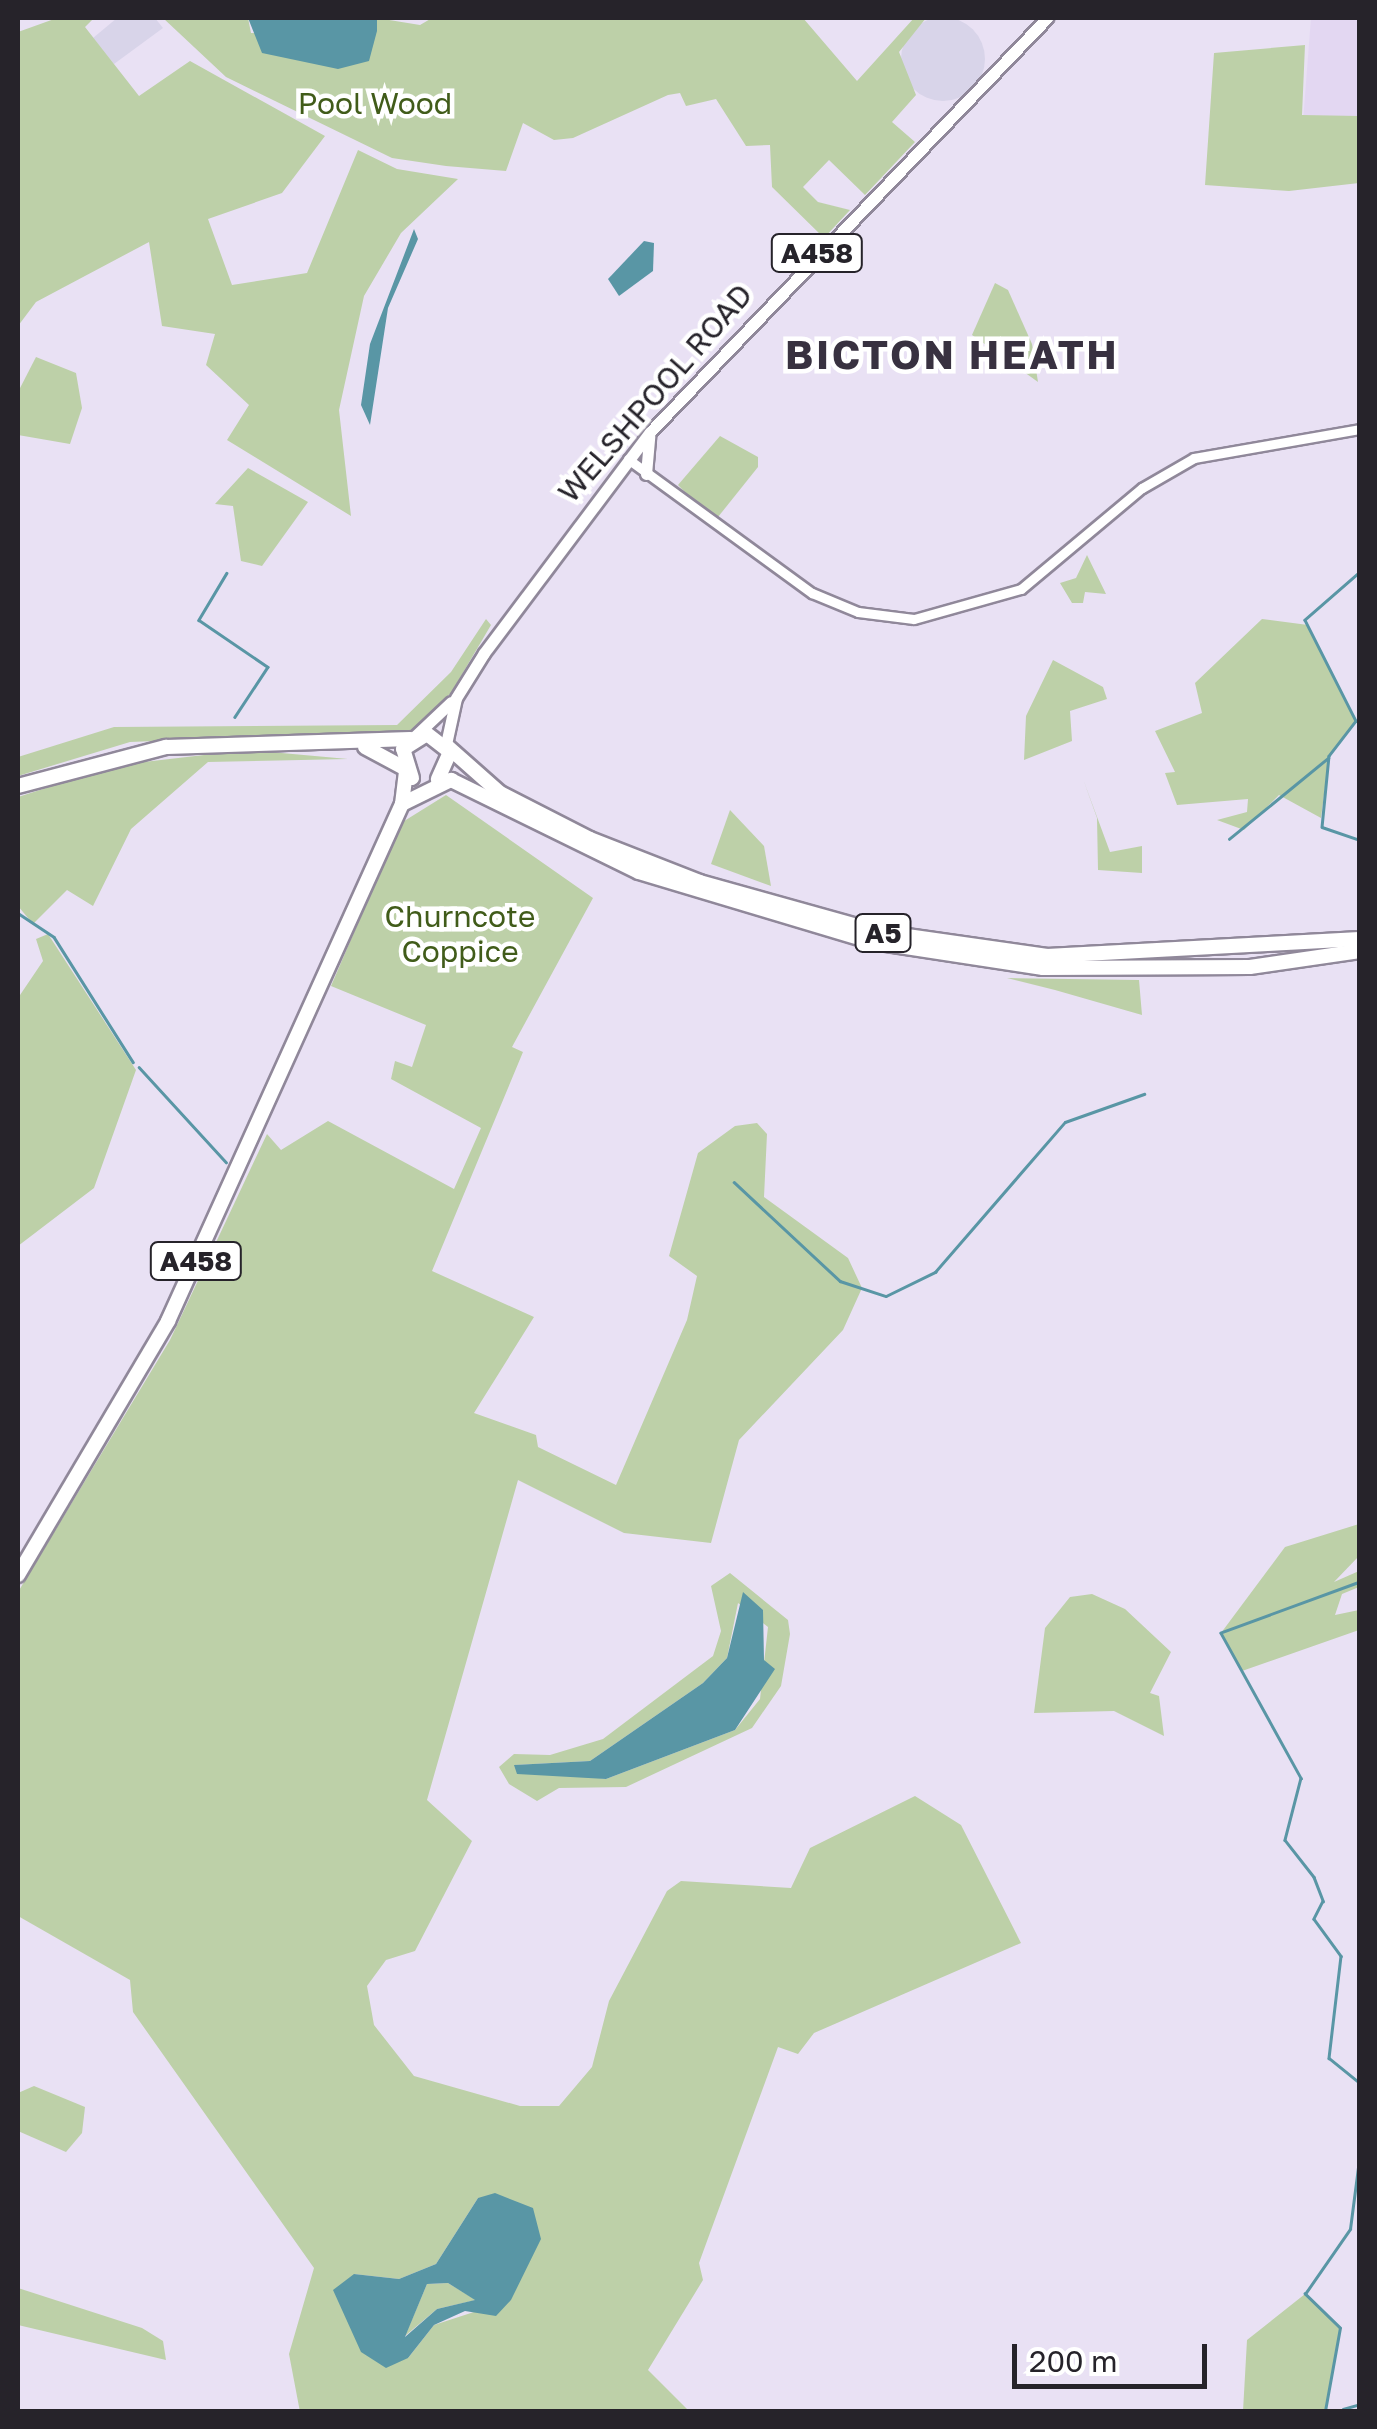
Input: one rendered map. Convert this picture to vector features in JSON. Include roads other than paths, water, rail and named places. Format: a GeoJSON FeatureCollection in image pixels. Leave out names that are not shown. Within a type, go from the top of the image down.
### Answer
{"type":"FeatureCollection","features":[{"type":"Feature","properties":{"kind":"highway"},"geometry":{"type":"LineString","coordinates":[[405,770],[412,738]]}},
{"type":"Feature","properties":{"kind":"highway"},"geometry":{"type":"LineString","coordinates":[[18,786],[166,747],[266,739],[362,746],[412,738],[447,746],[435,780],[405,770],[362,746]]}},
{"type":"Feature","properties":{"kind":"highway","name":"A5"},"geometry":{"type":"LineString","coordinates":[[447,746],[500,794],[608,846],[879,932],[1047,956],[1360,939]]}},
{"type":"Feature","properties":{"kind":"highway","name":"A458"},"geometry":{"type":"LineString","coordinates":[[18,1575],[142,1374],[402,804],[405,770]]}},
{"type":"Feature","properties":{"kind":"highway","name":"A5"},"geometry":{"type":"LineString","coordinates":[[435,780],[692,892],[872,942],[1044,968],[1250,966],[1360,951]]}},
{"type":"Feature","properties":{"kind":"highway","name":"A458"},"geometry":{"type":"LineString","coordinates":[[402,804],[435,780]]}},
{"type":"Feature","properties":{"kind":"main road","name":"WELSHPOOL ROAD"},"geometry":{"type":"LineString","coordinates":[[412,738],[456,698],[650,432],[1048,18]]}},
{"type":"Feature","properties":{"kind":"main road"},"geometry":{"type":"LineString","coordinates":[[646,474],[650,432]]}},
{"type":"Feature","properties":{"kind":"main road","name":"WELSHPOOL ROAD"},"geometry":{"type":"LineString","coordinates":[[447,746],[456,698]]}},
{"type":"Feature","properties":{"kind":"street"},"geometry":{"type":"LineString","coordinates":[[628,459],[824,599],[914,619],[1021,588],[1142,488],[1194,458],[1360,429]]}},
{"type":"Feature","properties":{"kind":"water"},"geometry":{"type":"Polygon","coordinates":[[[248,18],[377,18],[377,31],[369,61],[338,69],[262,53],[248,18]]]}},
{"type":"Feature","properties":{"kind":"water"},"geometry":{"type":"Polygon","coordinates":[[[414,229],[418,239],[388,308],[370,425],[361,405],[370,344],[414,229]]]}},
{"type":"Feature","properties":{"kind":"water"},"geometry":{"type":"Polygon","coordinates":[[[644,241],[654,243],[653,271],[619,296],[608,279],[644,241]]]}},
{"type":"Feature","properties":{"kind":"water"},"geometry":{"type":"Polygon","coordinates":[[[743,1592],[763,1610],[764,1660],[775,1669],[735,1730],[606,1779],[517,1774],[514,1765],[590,1761],[703,1683],[727,1658],[743,1592]]]}},
{"type":"Feature","properties":{"kind":"water"},"geometry":{"type":"Polygon","coordinates":[[[495,2193],[533,2208],[541,2239],[511,2300],[496,2316],[465,2311],[434,2325],[408,2358],[386,2368],[361,2352],[333,2290],[354,2274],[399,2279],[436,2264],[478,2198],[495,2193]],[[448,2283],[427,2284],[405,2337],[437,2309],[475,2300],[448,2283]]]}},
{"type":"Feature","properties":{"kind":"waterway"},"geometry":{"type":"LineString","coordinates":[[1360,572],[1305,620],[1356,721],[1329,756],[1322,827],[1360,840]]}},
{"type":"Feature","properties":{"kind":"waterway"},"geometry":{"type":"LineString","coordinates":[[227,573],[199,620],[268,667],[235,717]]}},
{"type":"Feature","properties":{"kind":"waterway"},"geometry":{"type":"LineString","coordinates":[[1229,839],[1328,758]]}},
{"type":"Feature","properties":{"kind":"waterway"},"geometry":{"type":"LineString","coordinates":[[18,913],[54,937],[133,1062]]}},
{"type":"Feature","properties":{"kind":"waterway"},"geometry":{"type":"LineString","coordinates":[[139,1067],[226,1162]]}},
{"type":"Feature","properties":{"kind":"waterway"},"geometry":{"type":"LineString","coordinates":[[734,1182],[840,1281],[886,1296],[935,1272],[1065,1122],[1144,1094]]}},
{"type":"Feature","properties":{"kind":"waterway"},"geometry":{"type":"LineString","coordinates":[[1360,1582],[1221,1633],[1301,1778],[1285,1840],[1314,1877],[1323,1901],[1314,1919],[1341,1956],[1329,2058],[1360,2083]]}},
{"type":"Feature","properties":{"kind":"waterway"},"geometry":{"type":"LineString","coordinates":[[1343,2412],[1325,2411],[1340,2328],[1305,2294],[1350,2229],[1360,2152]]}},
{"type":"Feature","properties":{"kind":"waterway"},"geometry":{"type":"LineString","coordinates":[[1343,2409],[1360,2404]]}},
{"type":"Feature","properties":{"kind":"district","name":"BICTON HEATH"},"geometry":{"type":"Point","coordinates":[952,354]}},
{"type":"Feature","properties":{"kind":"park label","name":"Pool Wood"},"geometry":{"type":"Point","coordinates":[375,103]}},
{"type":"Feature","properties":{"kind":"park label","name":"Churncote Coppice"},"geometry":{"type":"Point","coordinates":[460,933]}}]}
